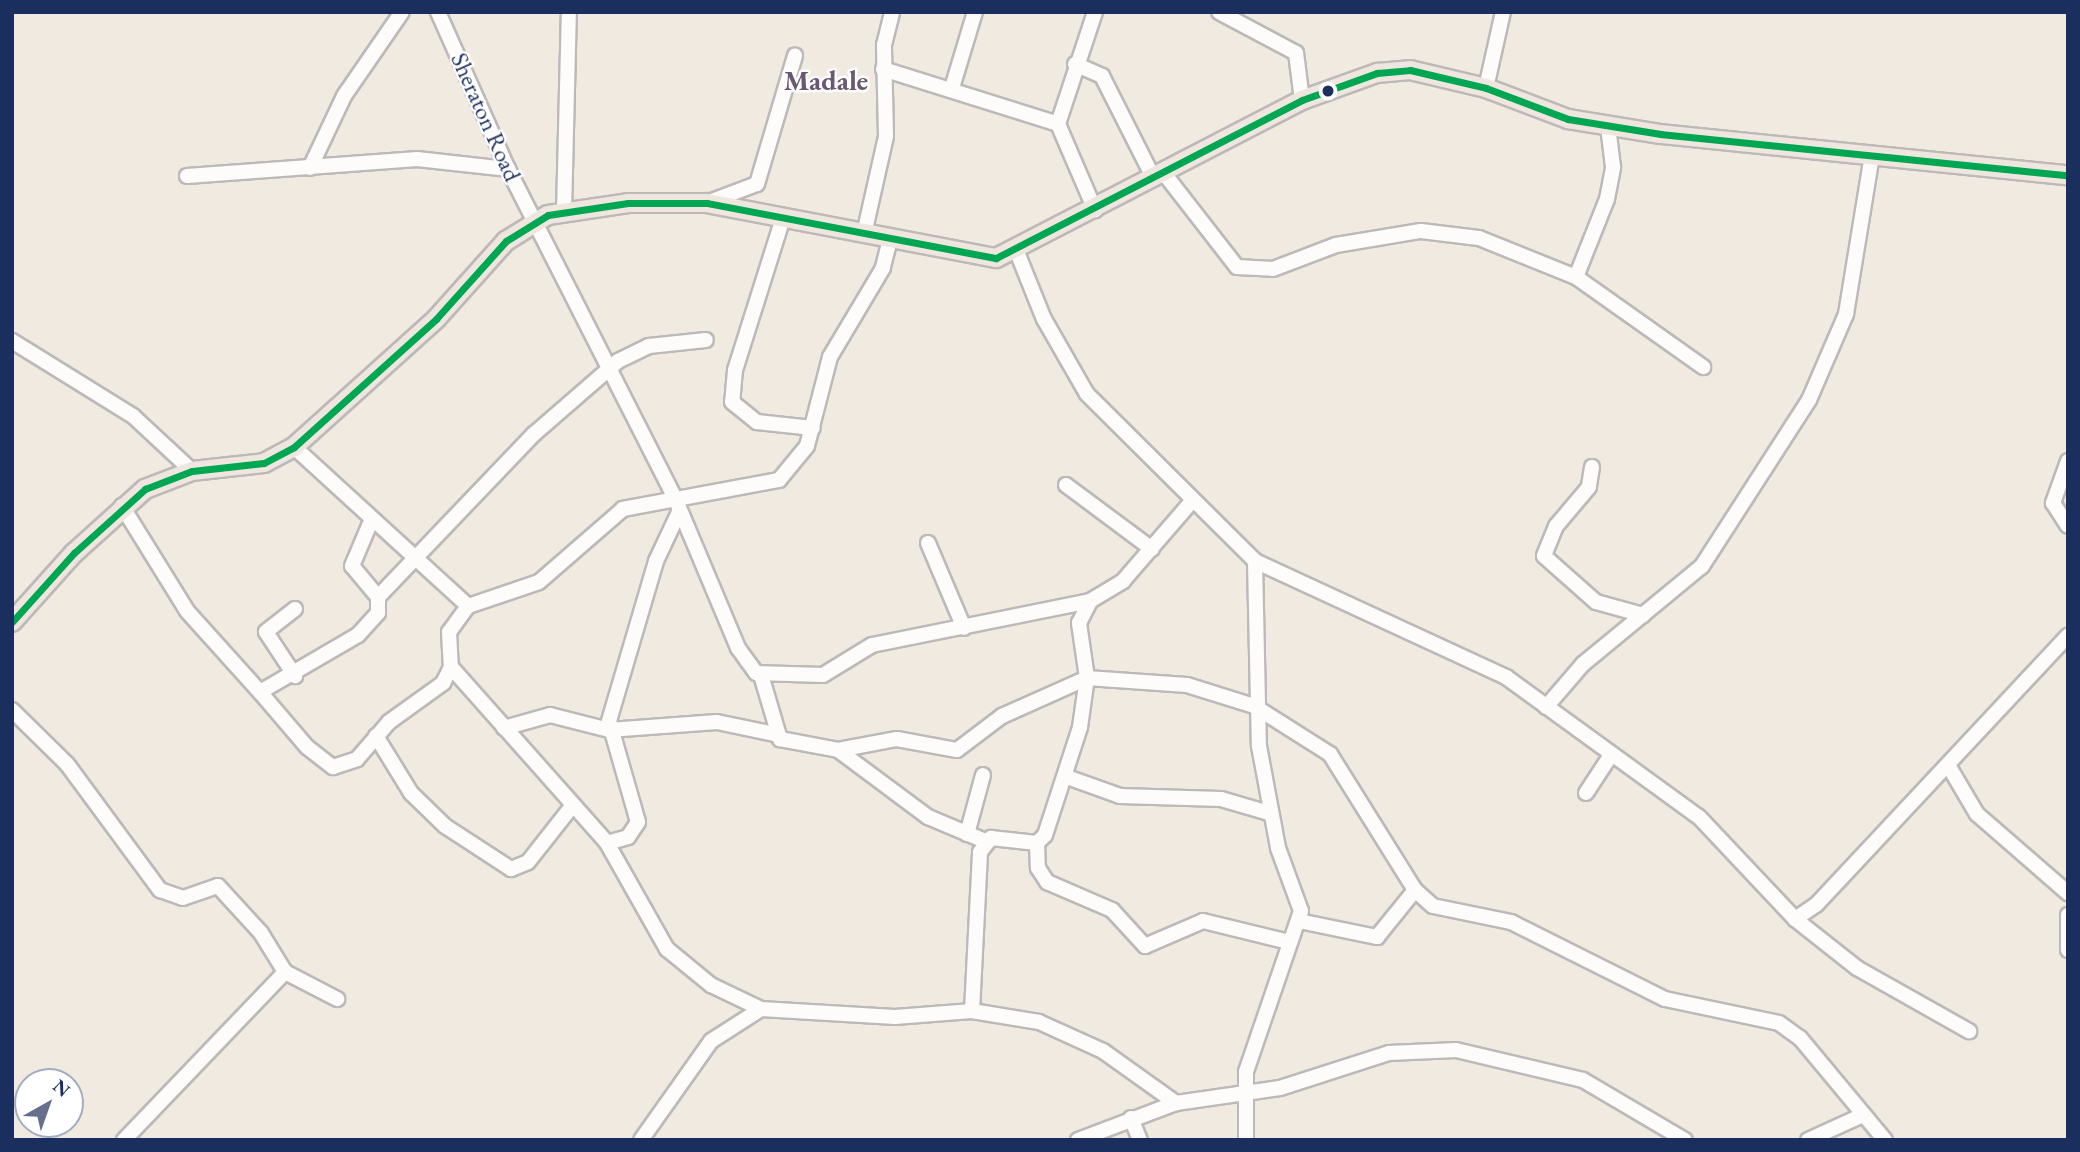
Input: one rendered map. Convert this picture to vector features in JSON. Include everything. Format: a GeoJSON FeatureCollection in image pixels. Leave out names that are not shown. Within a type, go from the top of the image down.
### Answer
{"type":"FeatureCollection","features":[{"type":"Feature","properties":{"kind":"main road"},"geometry":{"type":"LineString","coordinates":[[12,622],[121,506],[192,471],[264,463],[294,447],[436,319],[506,241],[535,222],[564,212],[707,203],[978,256],[1017,252],[1302,100],[1377,74],[1410,70],[1486,88],[1525,107],[1608,126],[2068,175]]}},
{"type":"Feature","properties":{"kind":"street"},"geometry":{"type":"LineString","coordinates":[[310,168],[344,96],[402,12]]}},
{"type":"Feature","properties":{"kind":"street","name":"Sheraton Road"},"geometry":{"type":"LineString","coordinates":[[438,12],[508,169],[678,504],[738,648],[761,675]]}},
{"type":"Feature","properties":{"kind":"street"},"geometry":{"type":"LineString","coordinates":[[564,212],[569,12]]}},
{"type":"Feature","properties":{"kind":"street"},"geometry":{"type":"LineString","coordinates":[[864,234],[886,136],[883,69],[892,12]]}},
{"type":"Feature","properties":{"kind":"street"},"geometry":{"type":"LineString","coordinates":[[952,88],[975,12]]}},
{"type":"Feature","properties":{"kind":"street"},"geometry":{"type":"LineString","coordinates":[[1095,12],[1075,64],[1058,124],[1095,210]]}},
{"type":"Feature","properties":{"kind":"street"},"geometry":{"type":"LineString","coordinates":[[1219,12],[1296,52],[1302,100]]}},
{"type":"Feature","properties":{"kind":"street"},"geometry":{"type":"LineString","coordinates":[[1486,88],[1503,12]]}},
{"type":"Feature","properties":{"kind":"street"},"geometry":{"type":"LineString","coordinates":[[707,203],[757,184],[795,55]]}},
{"type":"Feature","properties":{"kind":"street"},"geometry":{"type":"LineString","coordinates":[[1075,64],[1102,76],[1158,175],[1215,245],[1237,267],[1251,271],[1302,261],[1336,245],[1421,231],[1498,242],[1576,277],[1703,367]]}},
{"type":"Feature","properties":{"kind":"street"},"geometry":{"type":"LineString","coordinates":[[883,69],[952,88],[1058,124]]}},
{"type":"Feature","properties":{"kind":"street"},"geometry":{"type":"LineString","coordinates":[[1576,277],[1607,199],[1613,167],[1608,126]]}},
{"type":"Feature","properties":{"kind":"street"},"geometry":{"type":"LineString","coordinates":[[1546,707],[1583,664],[1643,615],[1720,542],[1836,349],[1867,218],[1872,156]]}},
{"type":"Feature","properties":{"kind":"street"},"geometry":{"type":"LineString","coordinates":[[187,176],[417,159],[508,169]]}},
{"type":"Feature","properties":{"kind":"street"},"geometry":{"type":"LineString","coordinates":[[783,218],[735,370],[732,402],[757,422],[813,428]]}},
{"type":"Feature","properties":{"kind":"street"},"geometry":{"type":"LineString","coordinates":[[890,239],[883,268],[830,357],[813,428],[800,458],[779,480],[678,504],[615,513],[539,582],[468,606],[452,621],[446,642],[451,667],[607,843],[667,949],[711,985],[761,1009],[895,1017],[972,1011],[1069,1034],[1176,1103]]}},
{"type":"Feature","properties":{"kind":"street"},"geometry":{"type":"LineString","coordinates":[[1017,252],[1069,369],[1109,418],[1255,561],[1480,661],[1699,817],[1795,919],[1857,968],[1969,1031]]}},
{"type":"Feature","properties":{"kind":"street"},"geometry":{"type":"LineString","coordinates":[[378,597],[534,434],[608,369],[649,346],[706,340]]}},
{"type":"Feature","properties":{"kind":"street"},"geometry":{"type":"LineString","coordinates":[[12,341],[133,415],[192,471]]}},
{"type":"Feature","properties":{"kind":"street"},"geometry":{"type":"LineString","coordinates":[[294,447],[371,521],[468,606]]}},
{"type":"Feature","properties":{"kind":"street"},"geometry":{"type":"LineString","coordinates":[[2068,461],[2053,503],[2068,526]]}},
{"type":"Feature","properties":{"kind":"street"},"geometry":{"type":"LineString","coordinates":[[1592,467],[1589,487],[1556,526],[1544,556],[1597,602],[1643,615]]}},
{"type":"Feature","properties":{"kind":"street"},"geometry":{"type":"LineString","coordinates":[[1066,485],[1152,549]]}},
{"type":"Feature","properties":{"kind":"street"},"geometry":{"type":"LineString","coordinates":[[1194,500],[1110,593],[1090,601],[854,651],[823,675],[761,675],[779,735],[786,742],[838,750],[897,739],[957,750],[1002,716],[1087,678],[1187,685],[1254,706],[1330,754],[1415,890],[1453,914],[1511,922],[1541,934],[1592,967],[1665,999],[1779,1023],[1800,1038],[1885,1140]]}},
{"type":"Feature","properties":{"kind":"street"},"geometry":{"type":"LineString","coordinates":[[607,843],[628,836],[638,822],[605,725],[656,561],[678,504]]}},
{"type":"Feature","properties":{"kind":"street"},"geometry":{"type":"LineString","coordinates":[[121,506],[187,611],[329,766],[354,762],[376,736],[443,683],[451,667]]}},
{"type":"Feature","properties":{"kind":"street"},"geometry":{"type":"LineString","coordinates":[[260,692],[295,676],[358,635],[379,610],[378,597],[352,566],[371,521]]}},
{"type":"Feature","properties":{"kind":"street"},"geometry":{"type":"LineString","coordinates":[[928,543],[964,628]]}},
{"type":"Feature","properties":{"kind":"street"},"geometry":{"type":"LineString","coordinates":[[1246,1140],[1241,1095],[1289,942],[1299,921],[1300,901],[1269,813],[1254,706],[1255,561]]}},
{"type":"Feature","properties":{"kind":"street"},"geometry":{"type":"LineString","coordinates":[[1090,601],[1079,636],[1087,678],[1067,777],[1037,843],[1038,868],[1047,882],[1112,910],[1146,946],[1203,921],[1289,942]]}},
{"type":"Feature","properties":{"kind":"street"},"geometry":{"type":"LineString","coordinates":[[295,609],[266,632],[295,676]]}},
{"type":"Feature","properties":{"kind":"street"},"geometry":{"type":"LineString","coordinates":[[1795,919],[1816,905],[2068,636]]}},
{"type":"Feature","properties":{"kind":"street"},"geometry":{"type":"LineString","coordinates":[[443,683],[464,682]]}},
{"type":"Feature","properties":{"kind":"street"},"geometry":{"type":"LineString","coordinates":[[12,710],[67,764],[160,890],[183,898],[218,886],[261,933],[285,972],[337,999]]}},
{"type":"Feature","properties":{"kind":"street"},"geometry":{"type":"LineString","coordinates":[[504,728],[550,715],[605,725],[717,722],[779,735]]}},
{"type":"Feature","properties":{"kind":"street"},"geometry":{"type":"LineString","coordinates":[[376,736],[411,793],[445,826],[511,869],[528,863],[573,805]]}},
{"type":"Feature","properties":{"kind":"street"},"geometry":{"type":"LineString","coordinates":[[838,750],[905,802],[967,834],[985,841],[1006,837],[1037,843]]}},
{"type":"Feature","properties":{"kind":"street"},"geometry":{"type":"LineString","coordinates":[[1586,793],[1611,755]]}},
{"type":"Feature","properties":{"kind":"street"},"geometry":{"type":"LineString","coordinates":[[1948,765],[1977,814],[2068,893]]}},
{"type":"Feature","properties":{"kind":"street"},"geometry":{"type":"LineString","coordinates":[[967,834],[983,775]]}},
{"type":"Feature","properties":{"kind":"street"},"geometry":{"type":"LineString","coordinates":[[1067,777],[1120,796],[1220,799],[1269,813]]}},
{"type":"Feature","properties":{"kind":"street"},"geometry":{"type":"LineString","coordinates":[[972,1011],[975,879],[985,841]]}},
{"type":"Feature","properties":{"kind":"street"},"geometry":{"type":"LineString","coordinates":[[1299,921],[1377,937],[1415,890]]}},
{"type":"Feature","properties":{"kind":"street"},"geometry":{"type":"LineString","coordinates":[[2068,915],[2068,950]]}},
{"type":"Feature","properties":{"kind":"street"},"geometry":{"type":"LineString","coordinates":[[124,1140],[285,972]]}},
{"type":"Feature","properties":{"kind":"street"},"geometry":{"type":"LineString","coordinates":[[641,1140],[711,1041],[761,1009]]}},
{"type":"Feature","properties":{"kind":"street"},"geometry":{"type":"LineString","coordinates":[[1078,1140],[1176,1103],[1241,1095],[1389,1053],[1456,1050],[1583,1080],[1685,1140]]}},
{"type":"Feature","properties":{"kind":"street"},"geometry":{"type":"LineString","coordinates":[[1808,1140],[1863,1115]]}},
{"type":"Feature","properties":{"kind":"street"},"geometry":{"type":"LineString","coordinates":[[1131,1118],[1140,1140]]}},
{"type":"Feature","properties":{"kind":"transit line"},"geometry":{"type":"LineString","coordinates":[[12,622],[74,553],[145,489],[192,471],[264,463],[294,447],[436,319],[506,241],[548,215],[628,203],[707,203],[996,258],[1302,100],[1377,73],[1410,70],[1486,88],[1568,119],[1661,134],[2068,175]]}},
{"type":"Feature","properties":{"kind":"district","name":"Madale"},"geometry":{"type":"Point","coordinates":[826,80]}}]}
